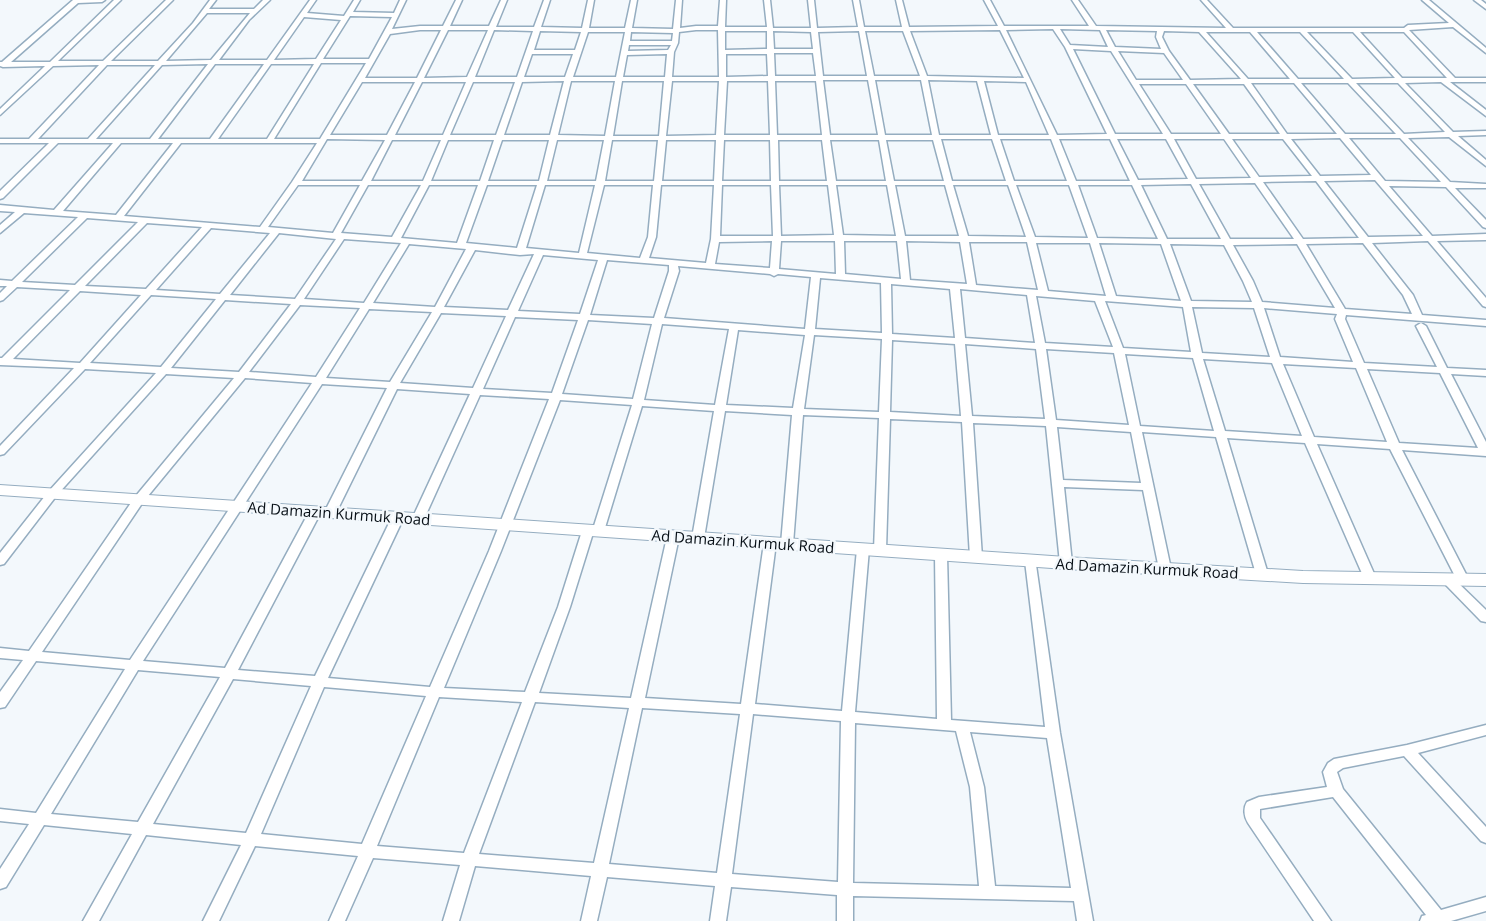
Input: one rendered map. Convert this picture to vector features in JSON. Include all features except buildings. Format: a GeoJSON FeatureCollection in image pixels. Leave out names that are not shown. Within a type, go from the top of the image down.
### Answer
{"type":"FeatureCollection","features":[{"type":"Feature","properties":{"kind":"highway","name":"Ad Damazin Kurmuk Road"},"geometry":{"type":"LineString","coordinates":[[0,490],[1165,569],[1370,578],[1486,580]]}},
{"type":"Feature","properties":{"kind":"street"},"geometry":{"type":"LineString","coordinates":[[2,65],[76,0],[102,0]]}},
{"type":"Feature","properties":{"kind":"street"},"geometry":{"type":"LineString","coordinates":[[0,113],[50,63],[94,25],[118,0]]}},
{"type":"Feature","properties":{"kind":"street"},"geometry":{"type":"LineString","coordinates":[[31,141],[105,63],[170,0]]}},
{"type":"Feature","properties":{"kind":"street"},"geometry":{"type":"LineString","coordinates":[[90,141],[195,24],[213,0]]}},
{"type":"Feature","properties":{"kind":"street"},"geometry":{"type":"LineString","coordinates":[[152,141],[215,63],[243,24],[267,0]]}},
{"type":"Feature","properties":{"kind":"street"},"geometry":{"type":"LineString","coordinates":[[212,141],[313,0]]}},
{"type":"Feature","properties":{"kind":"street"},"geometry":{"type":"LineString","coordinates":[[269,141],[357,0]]}},
{"type":"Feature","properties":{"kind":"street"},"geometry":{"type":"LineString","coordinates":[[0,703],[139,500],[242,375],[297,302],[338,236],[421,80],[459,0]]}},
{"type":"Feature","properties":{"kind":"street"},"geometry":{"type":"LineString","coordinates":[[395,241],[426,183],[504,0]]}},
{"type":"Feature","properties":{"kind":"street"},"geometry":{"type":"LineString","coordinates":[[460,247],[547,0]]}},
{"type":"Feature","properties":{"kind":"street"},"geometry":{"type":"LineString","coordinates":[[520,252],[542,183],[568,80],[585,30],[591,0]]}},
{"type":"Feature","properties":{"kind":"street"},"geometry":{"type":"LineString","coordinates":[[582,257],[600,182],[634,0]]}},
{"type":"Feature","properties":{"kind":"street"},"geometry":{"type":"LineString","coordinates":[[643,262],[652,237],[671,52],[675,43],[679,0]]}},
{"type":"Feature","properties":{"kind":"street"},"geometry":{"type":"LineString","coordinates":[[710,267],[715,240],[716,182],[722,80],[721,17],[723,0]]}},
{"type":"Feature","properties":{"kind":"street"},"geometry":{"type":"LineString","coordinates":[[767,0],[770,29],[777,238],[774,273]]}},
{"type":"Feature","properties":{"kind":"street"},"geometry":{"type":"LineString","coordinates":[[811,0],[839,238],[841,278]]}},
{"type":"Feature","properties":{"kind":"street"},"geometry":{"type":"LineString","coordinates":[[856,0],[901,238],[906,283]]}},
{"type":"Feature","properties":{"kind":"street"},"geometry":{"type":"LineString","coordinates":[[898,0],[906,29],[924,78],[936,137],[964,238],[972,288]]}},
{"type":"Feature","properties":{"kind":"street"},"geometry":{"type":"LineString","coordinates":[[987,0],[1028,80],[1073,183],[1094,239],[1112,299]]}},
{"type":"Feature","properties":{"kind":"street"},"geometry":{"type":"LineString","coordinates":[[1075,0],[1113,49],[1169,137],[1256,297],[1257,308],[1276,360],[1370,578]]}},
{"type":"Feature","properties":{"kind":"street"},"geometry":{"type":"LineString","coordinates":[[1204,0],[1231,30]]}},
{"type":"Feature","properties":{"kind":"street"},"geometry":{"type":"LineString","coordinates":[[1426,0],[1486,51]]}},
{"type":"Feature","properties":{"kind":"street"},"geometry":{"type":"LineString","coordinates":[[1477,0],[1486,7]]}},
{"type":"Feature","properties":{"kind":"street"},"geometry":{"type":"LineString","coordinates":[[262,230],[296,183],[372,61],[396,15],[400,1]]}},
{"type":"Feature","properties":{"kind":"street"},"geometry":{"type":"LineString","coordinates":[[204,11],[256,11]]}},
{"type":"Feature","properties":{"kind":"street"},"geometry":{"type":"LineString","coordinates":[[302,15],[396,15]]}},
{"type":"Feature","properties":{"kind":"street"},"geometry":{"type":"LineString","coordinates":[[388,32],[445,28],[676,31],[722,28],[862,30],[1002,27],[1201,30],[1406,30],[1408,27],[1455,25]]}},
{"type":"Feature","properties":{"kind":"street"},"geometry":{"type":"LineString","coordinates":[[1055,27],[1068,47],[1164,241],[1188,304],[1197,356],[1262,574]]}},
{"type":"Feature","properties":{"kind":"street"},"geometry":{"type":"LineString","coordinates":[[1161,29],[1159,37],[1166,51],[1300,241],[1334,296],[1360,365],[1455,580],[1486,618]]}},
{"type":"Feature","properties":{"kind":"street"},"geometry":{"type":"LineString","coordinates":[[1301,29],[1486,225]]}},
{"type":"Feature","properties":{"kind":"street"},"geometry":{"type":"LineString","coordinates":[[1201,30],[1246,81],[1285,136],[1408,295],[1443,370],[1486,453]]}},
{"type":"Feature","properties":{"kind":"street"},"geometry":{"type":"LineString","coordinates":[[1252,30],[1486,304]]}},
{"type":"Feature","properties":{"kind":"street"},"geometry":{"type":"LineString","coordinates":[[1355,30],[1451,134],[1486,164]]}},
{"type":"Feature","properties":{"kind":"street"},"geometry":{"type":"LineString","coordinates":[[1406,30],[1453,80]]}},
{"type":"Feature","properties":{"kind":"street"},"geometry":{"type":"LineString","coordinates":[[625,43],[675,43]]}},
{"type":"Feature","properties":{"kind":"street"},"geometry":{"type":"LineString","coordinates":[[1068,47],[1166,51]]}},
{"type":"Feature","properties":{"kind":"street"},"geometry":{"type":"LineString","coordinates":[[722,52],[818,51]]}},
{"type":"Feature","properties":{"kind":"street"},"geometry":{"type":"LineString","coordinates":[[530,52],[577,52]]}},
{"type":"Feature","properties":{"kind":"street"},"geometry":{"type":"LineString","coordinates":[[624,53],[671,52]]}},
{"type":"Feature","properties":{"kind":"street"},"geometry":{"type":"LineString","coordinates":[[2,65],[372,61]]}},
{"type":"Feature","properties":{"kind":"street"},"geometry":{"type":"LineString","coordinates":[[360,80],[924,78],[1028,80]]}},
{"type":"Feature","properties":{"kind":"street"},"geometry":{"type":"LineString","coordinates":[[980,79],[995,137],[1031,239],[1044,294]]}},
{"type":"Feature","properties":{"kind":"street"},"geometry":{"type":"LineString","coordinates":[[1442,80],[1486,114]]}},
{"type":"Feature","properties":{"kind":"street"},"geometry":{"type":"LineString","coordinates":[[1133,82],[1486,80]]}},
{"type":"Feature","properties":{"kind":"street"},"geometry":{"type":"LineString","coordinates":[[0,141],[269,141],[390,137],[1169,137],[1485,134]]}},
{"type":"Feature","properties":{"kind":"street"},"geometry":{"type":"LineString","coordinates":[[0,196],[56,141]]}},
{"type":"Feature","properties":{"kind":"street"},"geometry":{"type":"LineString","coordinates":[[56,213],[119,141]]}},
{"type":"Feature","properties":{"kind":"street"},"geometry":{"type":"LineString","coordinates":[[118,218],[179,141]]}},
{"type":"Feature","properties":{"kind":"street"},"geometry":{"type":"LineString","coordinates":[[296,183],[1136,183],[1318,179],[1380,180],[1486,186]]}},
{"type":"Feature","properties":{"kind":"street"},"geometry":{"type":"LineString","coordinates":[[0,208],[886,282],[1257,308],[1420,322],[1486,330]]}},
{"type":"Feature","properties":{"kind":"street"},"geometry":{"type":"LineString","coordinates":[[0,230],[22,210]]}},
{"type":"Feature","properties":{"kind":"street"},"geometry":{"type":"LineString","coordinates":[[0,298],[85,216]]}},
{"type":"Feature","properties":{"kind":"street"},"geometry":{"type":"LineString","coordinates":[[2,363],[80,288],[145,220]]}},
{"type":"Feature","properties":{"kind":"street"},"geometry":{"type":"LineString","coordinates":[[0,452],[83,365],[208,226]]}},
{"type":"Feature","properties":{"kind":"street"},"geometry":{"type":"LineString","coordinates":[[0,561],[53,493],[164,370],[224,298],[276,231]]}},
{"type":"Feature","properties":{"kind":"street"},"geometry":{"type":"LineString","coordinates":[[715,240],[777,238],[964,238],[1227,242],[1365,241],[1486,237]]}},
{"type":"Feature","properties":{"kind":"street"},"geometry":{"type":"LineString","coordinates":[[0,882],[41,819],[134,664],[368,306],[406,242]]}},
{"type":"Feature","properties":{"kind":"street"},"geometry":{"type":"LineString","coordinates":[[91,921],[141,829],[438,310],[471,248]]}},
{"type":"Feature","properties":{"kind":"street"},"geometry":{"type":"LineString","coordinates":[[418,518],[539,254]]}},
{"type":"Feature","properties":{"kind":"street"},"geometry":{"type":"LineString","coordinates":[[336,921],[368,851],[372,837],[505,525],[557,396],[603,259]]}},
{"type":"Feature","properties":{"kind":"street"},"geometry":{"type":"LineString","coordinates":[[452,921],[469,860],[593,531],[638,402],[658,321],[674,271],[673,264]]}},
{"type":"Feature","properties":{"kind":"street"},"geometry":{"type":"LineString","coordinates":[[718,921],[748,709],[778,543],[798,412],[816,276]]}},
{"type":"Feature","properties":{"kind":"street"},"geometry":{"type":"LineString","coordinates":[[845,921],[848,717],[871,550],[884,416],[887,337],[886,282]]}},
{"type":"Feature","properties":{"kind":"street"},"geometry":{"type":"LineString","coordinates":[[0,283],[224,298],[658,321],[887,337],[1486,373]]}},
{"type":"Feature","properties":{"kind":"street"},"geometry":{"type":"LineString","coordinates":[[955,287],[961,341],[976,557]]}},
{"type":"Feature","properties":{"kind":"street"},"geometry":{"type":"LineString","coordinates":[[1031,293],[1042,346],[1052,423],[1066,563]]}},
{"type":"Feature","properties":{"kind":"street"},"geometry":{"type":"LineString","coordinates":[[1099,298],[1119,351],[1137,429],[1165,569]]}},
{"type":"Feature","properties":{"kind":"street"},"geometry":{"type":"LineString","coordinates":[[1420,322],[1486,323]]}},
{"type":"Feature","properties":{"kind":"street"},"geometry":{"type":"LineString","coordinates":[[698,538],[734,326]]}},
{"type":"Feature","properties":{"kind":"street"},"geometry":{"type":"LineString","coordinates":[[2,363],[164,370],[719,408],[1052,423],[1486,453]]}},
{"type":"Feature","properties":{"kind":"street"},"geometry":{"type":"LineString","coordinates":[[1058,483],[1148,487]]}},
{"type":"Feature","properties":{"kind":"street"},"geometry":{"type":"LineString","coordinates":[[211,921],[251,839],[320,681],[398,517]]}},
{"type":"Feature","properties":{"kind":"street"},"geometry":{"type":"LineString","coordinates":[[589,921],[602,871],[673,537]]}},
{"type":"Feature","properties":{"kind":"street"},"geometry":{"type":"LineString","coordinates":[[941,555],[944,724]]}},
{"type":"Feature","properties":{"kind":"street"},"geometry":{"type":"LineString","coordinates":[[1031,560],[1053,733],[1084,921]]}},
{"type":"Feature","properties":{"kind":"street"},"geometry":{"type":"LineString","coordinates":[[0,653],[434,692],[748,709],[1053,733]]}},
{"type":"Feature","properties":{"kind":"street"},"geometry":{"type":"LineString","coordinates":[[962,726],[977,787],[988,892]]}},
{"type":"Feature","properties":{"kind":"street"},"geometry":{"type":"LineString","coordinates":[[1486,730],[1407,750],[1339,763],[1330,772],[1336,791],[1435,920],[1486,904]]}},
{"type":"Feature","properties":{"kind":"street"},"geometry":{"type":"LineString","coordinates":[[1407,750],[1486,837]]}},
{"type":"Feature","properties":{"kind":"street"},"geometry":{"type":"LineString","coordinates":[[1323,921],[1253,819],[1252,806],[1259,803],[1336,791]]}},
{"type":"Feature","properties":{"kind":"street"},"geometry":{"type":"LineString","coordinates":[[0,815],[469,860],[846,889],[1081,894]]}}]}
